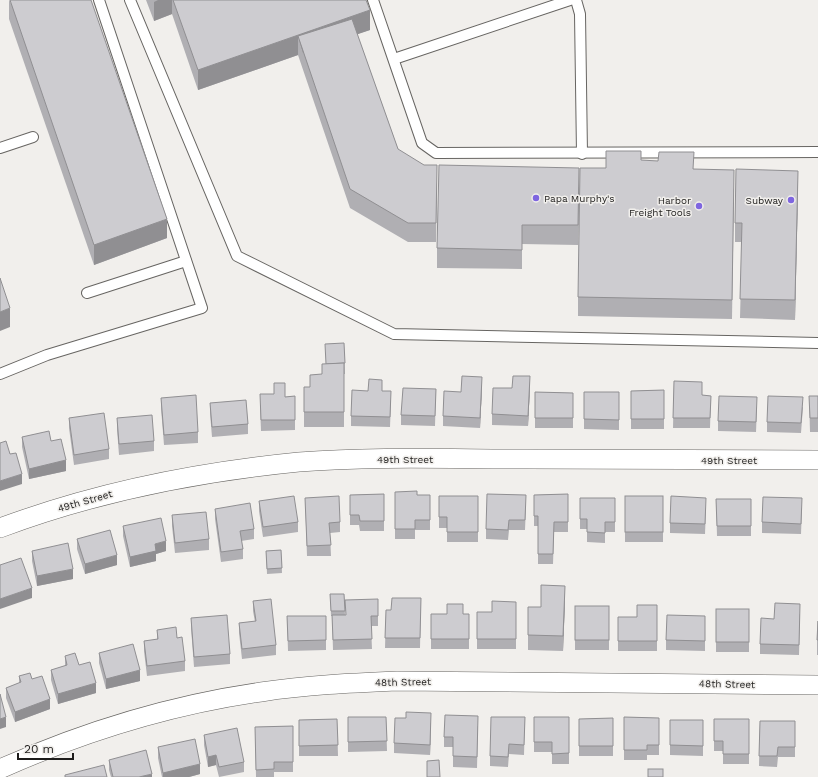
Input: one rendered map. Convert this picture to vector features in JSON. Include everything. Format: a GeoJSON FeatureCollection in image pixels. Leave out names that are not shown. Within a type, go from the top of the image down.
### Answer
{"type":"FeatureCollection","features":[{"type":"Feature","properties":{"kind":"street","name":"49th Street"},"geometry":{"type":"LineString","coordinates":[[0,528],[24,519],[101,496],[162,482],[221,471],[301,462],[380,459],[818,460]]}},
{"type":"Feature","properties":{"kind":"street","name":"48th Street"},"geometry":{"type":"LineString","coordinates":[[0,769],[37,753],[101,729],[161,712],[261,692],[329,684],[405,681],[818,685]]}},
{"type":"Feature","properties":{"kind":"lane"},"geometry":{"type":"LineString","coordinates":[[0,374],[48,355],[202,308],[99,0]]}},
{"type":"Feature","properties":{"kind":"lane"},"geometry":{"type":"LineString","coordinates":[[130,0],[237,256],[394,334],[818,343]]}},
{"type":"Feature","properties":{"kind":"lane"},"geometry":{"type":"LineString","coordinates":[[373,0],[422,143],[436,153],[582,154],[818,152]]}},
{"type":"Feature","properties":{"kind":"lane"},"geometry":{"type":"LineString","coordinates":[[394,59],[570,0]]}},
{"type":"Feature","properties":{"kind":"lane"},"geometry":{"type":"LineString","coordinates":[[576,0],[580,14],[582,154]]}},
{"type":"Feature","properties":{"kind":"lane"},"geometry":{"type":"LineString","coordinates":[[0,148],[33,137]]}},
{"type":"Feature","properties":{"kind":"lane"},"geometry":{"type":"LineString","coordinates":[[87,293],[186,261]]}},
{"type":"Feature","properties":{"kind":"building"},"geometry":{"type":"Polygon","coordinates":[[[10,0],[91,0],[167,219],[94,245],[10,0]]]}},
{"type":"Feature","properties":{"kind":"building"},"geometry":{"type":"Polygon","coordinates":[[[173,0],[366,0],[370,10],[198,70],[173,0]]]}},
{"type":"Feature","properties":{"kind":"building"},"geometry":{"type":"Polygon","coordinates":[[[352,19],[398,149],[424,165],[437,165],[436,223],[408,223],[350,189],[298,36],[352,19]]]}},
{"type":"Feature","properties":{"kind":"building"},"geometry":{"type":"Polygon","coordinates":[[[606,151],[641,151],[641,160],[658,161],[659,152],[694,152],[693,169],[734,170],[732,300],[578,297],[580,168],[606,168],[606,151]]]}},
{"type":"Feature","properties":{"kind":"building"},"geometry":{"type":"Polygon","coordinates":[[[439,165],[579,168],[578,225],[522,225],[522,250],[437,248],[439,165]]]}},
{"type":"Feature","properties":{"kind":"building"},"geometry":{"type":"Polygon","coordinates":[[[736,169],[798,171],[795,300],[740,299],[742,223],[735,223],[736,169]]]}},
{"type":"Feature","properties":{"kind":"building"},"geometry":{"type":"Polygon","coordinates":[[[0,278],[10,308],[0,312],[0,278]]]}},
{"type":"Feature","properties":{"kind":"building"},"geometry":{"type":"Polygon","coordinates":[[[344,343],[345,363],[326,364],[325,344],[344,343]]]}},
{"type":"Feature","properties":{"kind":"building"},"geometry":{"type":"Polygon","coordinates":[[[344,363],[344,412],[304,412],[304,387],[310,387],[310,375],[322,374],[322,364],[344,363]]]}},
{"type":"Feature","properties":{"kind":"building"},"geometry":{"type":"Polygon","coordinates":[[[462,376],[482,377],[480,418],[443,416],[444,391],[461,392],[462,376]]]}},
{"type":"Feature","properties":{"kind":"building"},"geometry":{"type":"Polygon","coordinates":[[[513,376],[530,376],[528,416],[492,414],[493,388],[512,388],[513,376]]]}},
{"type":"Feature","properties":{"kind":"building"},"geometry":{"type":"Polygon","coordinates":[[[369,379],[382,380],[382,391],[391,391],[390,417],[351,416],[352,390],[368,391],[369,379]]]}},
{"type":"Feature","properties":{"kind":"building"},"geometry":{"type":"Polygon","coordinates":[[[674,381],[702,382],[702,395],[711,396],[710,418],[673,418],[674,381]]]}},
{"type":"Feature","properties":{"kind":"building"},"geometry":{"type":"Polygon","coordinates":[[[274,383],[285,383],[285,397],[295,396],[295,420],[261,420],[260,394],[274,394],[274,383]]]}},
{"type":"Feature","properties":{"kind":"building"},"geometry":{"type":"Polygon","coordinates":[[[403,388],[436,389],[435,416],[401,415],[403,388]]]}},
{"type":"Feature","properties":{"kind":"building"},"geometry":{"type":"Polygon","coordinates":[[[664,390],[664,419],[631,419],[631,391],[664,390]]]}},
{"type":"Feature","properties":{"kind":"building"},"geometry":{"type":"Polygon","coordinates":[[[535,392],[573,393],[573,418],[535,418],[535,392]]]}},
{"type":"Feature","properties":{"kind":"building"},"geometry":{"type":"Polygon","coordinates":[[[584,392],[619,392],[619,420],[584,419],[584,392]]]}},
{"type":"Feature","properties":{"kind":"building"},"geometry":{"type":"Polygon","coordinates":[[[196,395],[198,432],[164,435],[161,398],[196,395]]]}},
{"type":"Feature","properties":{"kind":"building"},"geometry":{"type":"Polygon","coordinates":[[[719,396],[757,397],[756,422],[718,421],[719,396]]]}},
{"type":"Feature","properties":{"kind":"building"},"geometry":{"type":"Polygon","coordinates":[[[768,396],[803,397],[801,423],[767,422],[768,396]]]}},
{"type":"Feature","properties":{"kind":"building"},"geometry":{"type":"Polygon","coordinates":[[[809,396],[818,396],[818,418],[810,418],[809,396]]]}},
{"type":"Feature","properties":{"kind":"building"},"geometry":{"type":"Polygon","coordinates":[[[246,400],[248,424],[212,427],[210,403],[246,400]]]}},
{"type":"Feature","properties":{"kind":"building"},"geometry":{"type":"Polygon","coordinates":[[[104,413],[109,449],[74,455],[69,418],[104,413]]]}},
{"type":"Feature","properties":{"kind":"building"},"geometry":{"type":"Polygon","coordinates":[[[152,415],[154,441],[119,444],[117,418],[152,415]]]}},
{"type":"Feature","properties":{"kind":"building"},"geometry":{"type":"Polygon","coordinates":[[[49,431],[51,441],[61,439],[66,460],[29,469],[22,437],[49,431]]]}},
{"type":"Feature","properties":{"kind":"building"},"geometry":{"type":"Polygon","coordinates":[[[6,441],[10,454],[16,453],[22,474],[0,481],[0,443],[6,441]]]}},
{"type":"Feature","properties":{"kind":"building"},"geometry":{"type":"Polygon","coordinates":[[[417,491],[417,495],[430,495],[430,520],[415,520],[415,529],[395,529],[395,492],[417,491]]]}},
{"type":"Feature","properties":{"kind":"building"},"geometry":{"type":"Polygon","coordinates":[[[384,494],[384,521],[360,521],[359,515],[350,515],[350,495],[384,494]]]}},
{"type":"Feature","properties":{"kind":"building"},"geometry":{"type":"Polygon","coordinates":[[[487,494],[526,495],[525,520],[509,520],[508,530],[486,529],[487,494]]]}},
{"type":"Feature","properties":{"kind":"building"},"geometry":{"type":"Polygon","coordinates":[[[568,494],[568,522],[554,522],[553,554],[538,554],[538,516],[534,516],[534,495],[568,494]]]}},
{"type":"Feature","properties":{"kind":"building"},"geometry":{"type":"Polygon","coordinates":[[[294,496],[298,522],[263,527],[259,501],[294,496]]]}},
{"type":"Feature","properties":{"kind":"building"},"geometry":{"type":"Polygon","coordinates":[[[339,496],[340,522],[329,523],[331,545],[307,546],[305,498],[339,496]]]}},
{"type":"Feature","properties":{"kind":"building"},"geometry":{"type":"Polygon","coordinates":[[[439,496],[478,496],[478,532],[447,532],[447,517],[439,517],[439,496]]]}},
{"type":"Feature","properties":{"kind":"building"},"geometry":{"type":"Polygon","coordinates":[[[625,496],[663,496],[663,532],[625,532],[625,496]]]}},
{"type":"Feature","properties":{"kind":"building"},"geometry":{"type":"Polygon","coordinates":[[[671,496],[706,498],[705,524],[670,523],[671,496]]]}},
{"type":"Feature","properties":{"kind":"building"},"geometry":{"type":"Polygon","coordinates":[[[763,497],[802,498],[801,524],[762,522],[763,497]]]}},
{"type":"Feature","properties":{"kind":"building"},"geometry":{"type":"Polygon","coordinates":[[[580,498],[615,498],[615,522],[605,522],[605,533],[587,532],[587,519],[580,519],[580,498]]]}},
{"type":"Feature","properties":{"kind":"building"},"geometry":{"type":"Polygon","coordinates":[[[716,499],[751,499],[751,526],[717,526],[716,499]]]}},
{"type":"Feature","properties":{"kind":"building"},"geometry":{"type":"Polygon","coordinates":[[[250,503],[254,529],[240,531],[243,549],[221,552],[215,509],[250,503]]]}},
{"type":"Feature","properties":{"kind":"building"},"geometry":{"type":"Polygon","coordinates":[[[206,512],[209,539],[175,543],[172,515],[206,512]]]}},
{"type":"Feature","properties":{"kind":"building"},"geometry":{"type":"Polygon","coordinates":[[[161,518],[166,541],[155,544],[156,551],[130,557],[123,526],[161,518]]]}},
{"type":"Feature","properties":{"kind":"building"},"geometry":{"type":"Polygon","coordinates":[[[110,530],[117,555],[85,564],[77,539],[110,530]]]}},
{"type":"Feature","properties":{"kind":"building"},"geometry":{"type":"Polygon","coordinates":[[[68,543],[73,569],[37,576],[32,551],[68,543]]]}},
{"type":"Feature","properties":{"kind":"building"},"geometry":{"type":"Polygon","coordinates":[[[281,550],[282,568],[267,569],[266,551],[281,550]]]}},
{"type":"Feature","properties":{"kind":"building"},"geometry":{"type":"Polygon","coordinates":[[[21,558],[32,588],[0,599],[0,565],[21,558]]]}},
{"type":"Feature","properties":{"kind":"building"},"geometry":{"type":"Polygon","coordinates":[[[541,585],[565,586],[563,636],[528,635],[528,607],[541,607],[541,585]]]}},
{"type":"Feature","properties":{"kind":"building"},"geometry":{"type":"Polygon","coordinates":[[[330,594],[344,594],[345,611],[331,611],[330,594]]]}},
{"type":"Feature","properties":{"kind":"building"},"geometry":{"type":"Polygon","coordinates":[[[392,598],[421,598],[420,638],[385,638],[386,610],[391,610],[392,598]]]}},
{"type":"Feature","properties":{"kind":"building"},"geometry":{"type":"Polygon","coordinates":[[[271,599],[276,645],[242,649],[239,623],[256,621],[253,601],[271,599]]]}},
{"type":"Feature","properties":{"kind":"building"},"geometry":{"type":"Polygon","coordinates":[[[378,599],[378,616],[371,616],[372,639],[333,640],[332,615],[346,615],[345,600],[378,599]]]}},
{"type":"Feature","properties":{"kind":"building"},"geometry":{"type":"Polygon","coordinates":[[[492,601],[516,602],[516,639],[477,639],[477,612],[492,612],[492,601]]]}},
{"type":"Feature","properties":{"kind":"building"},"geometry":{"type":"Polygon","coordinates":[[[775,603],[800,604],[799,645],[760,644],[761,618],[774,619],[775,603]]]}},
{"type":"Feature","properties":{"kind":"building"},"geometry":{"type":"Polygon","coordinates":[[[447,604],[463,604],[463,614],[469,614],[469,639],[431,639],[431,614],[447,614],[447,604]]]}},
{"type":"Feature","properties":{"kind":"building"},"geometry":{"type":"Polygon","coordinates":[[[637,605],[657,605],[657,641],[618,641],[618,617],[637,617],[637,605]]]}},
{"type":"Feature","properties":{"kind":"building"},"geometry":{"type":"Polygon","coordinates":[[[575,606],[609,606],[609,640],[575,640],[575,606]]]}},
{"type":"Feature","properties":{"kind":"building"},"geometry":{"type":"Polygon","coordinates":[[[716,609],[749,609],[749,642],[716,642],[716,609]]]}},
{"type":"Feature","properties":{"kind":"building"},"geometry":{"type":"Polygon","coordinates":[[[227,615],[230,654],[194,657],[191,618],[227,615]]]}},
{"type":"Feature","properties":{"kind":"building"},"geometry":{"type":"Polygon","coordinates":[[[667,615],[705,616],[705,641],[666,640],[667,615]]]}},
{"type":"Feature","properties":{"kind":"building"},"geometry":{"type":"Polygon","coordinates":[[[287,616],[326,616],[326,640],[288,641],[287,616]]]}},
{"type":"Feature","properties":{"kind":"building"},"geometry":{"type":"Polygon","coordinates":[[[176,627],[177,638],[182,637],[185,661],[147,666],[144,641],[158,639],[157,630],[176,627]]]}},
{"type":"Feature","properties":{"kind":"building"},"geometry":{"type":"Polygon","coordinates":[[[133,644],[140,670],[106,679],[99,653],[133,644]]]}},
{"type":"Feature","properties":{"kind":"building"},"geometry":{"type":"Polygon","coordinates":[[[75,653],[79,665],[90,662],[96,683],[58,694],[51,670],[67,665],[65,656],[75,653]]]}},
{"type":"Feature","properties":{"kind":"building"},"geometry":{"type":"Polygon","coordinates":[[[30,673],[32,679],[42,676],[50,699],[15,712],[6,688],[21,682],[19,676],[30,673]]]}},
{"type":"Feature","properties":{"kind":"building"},"geometry":{"type":"Polygon","coordinates":[[[0,694],[6,717],[0,719],[0,694]]]}},
{"type":"Feature","properties":{"kind":"building"},"geometry":{"type":"Polygon","coordinates":[[[406,712],[431,713],[430,745],[394,743],[395,718],[406,718],[406,712]]]}},
{"type":"Feature","properties":{"kind":"building"},"geometry":{"type":"Polygon","coordinates":[[[445,715],[478,716],[477,757],[453,756],[453,737],[444,737],[445,715]]]}},
{"type":"Feature","properties":{"kind":"building"},"geometry":{"type":"Polygon","coordinates":[[[348,717],[386,717],[387,741],[348,742],[348,717]]]}},
{"type":"Feature","properties":{"kind":"building"},"geometry":{"type":"Polygon","coordinates":[[[491,717],[525,717],[524,745],[509,744],[508,757],[490,756],[491,717]]]}},
{"type":"Feature","properties":{"kind":"building"},"geometry":{"type":"Polygon","coordinates":[[[534,717],[569,717],[569,753],[552,754],[552,742],[534,742],[534,717]]]}},
{"type":"Feature","properties":{"kind":"building"},"geometry":{"type":"Polygon","coordinates":[[[624,717],[659,718],[659,745],[647,745],[647,750],[624,750],[624,717]]]}},
{"type":"Feature","properties":{"kind":"building"},"geometry":{"type":"Polygon","coordinates":[[[613,718],[613,746],[579,746],[579,719],[613,718]]]}},
{"type":"Feature","properties":{"kind":"building"},"geometry":{"type":"Polygon","coordinates":[[[337,719],[338,745],[299,746],[299,720],[337,719]]]}},
{"type":"Feature","properties":{"kind":"building"},"geometry":{"type":"Polygon","coordinates":[[[714,719],[749,719],[749,754],[723,754],[723,741],[714,741],[714,719]]]}},
{"type":"Feature","properties":{"kind":"building"},"geometry":{"type":"Polygon","coordinates":[[[670,720],[703,720],[703,746],[670,745],[670,720]]]}},
{"type":"Feature","properties":{"kind":"building"},"geometry":{"type":"Polygon","coordinates":[[[760,721],[795,721],[795,747],[778,747],[777,756],[759,756],[760,721]]]}},
{"type":"Feature","properties":{"kind":"building"},"geometry":{"type":"Polygon","coordinates":[[[293,726],[293,762],[274,762],[274,769],[256,770],[255,727],[293,726]]]}},
{"type":"Feature","properties":{"kind":"building"},"geometry":{"type":"Polygon","coordinates":[[[237,728],[244,762],[219,767],[216,755],[208,757],[204,735],[237,728]]]}},
{"type":"Feature","properties":{"kind":"building"},"geometry":{"type":"Polygon","coordinates":[[[195,739],[200,764],[163,773],[158,747],[195,739]]]}},
{"type":"Feature","properties":{"kind":"building"},"geometry":{"type":"Polygon","coordinates":[[[146,750],[152,774],[139,777],[113,777],[109,760],[146,750]]]}},
{"type":"Feature","properties":{"kind":"building"},"geometry":{"type":"Polygon","coordinates":[[[439,760],[440,777],[427,777],[427,761],[439,760]]]}},
{"type":"Feature","properties":{"kind":"building"},"geometry":{"type":"Polygon","coordinates":[[[104,765],[107,777],[65,777],[65,775],[104,765]]]}},
{"type":"Feature","properties":{"kind":"building"},"geometry":{"type":"Polygon","coordinates":[[[648,769],[663,769],[663,777],[648,777],[648,769]]]}},
{"type":"Feature","properties":{"kind":"place","name":"Papa Murphy's"},"geometry":{"type":"Point","coordinates":[536,198]}},
{"type":"Feature","properties":{"kind":"place","name":"Subway"},"geometry":{"type":"Point","coordinates":[791,200]}},
{"type":"Feature","properties":{"kind":"place","name":"Harbor Freight Tools"},"geometry":{"type":"Point","coordinates":[699,206]}}]}
